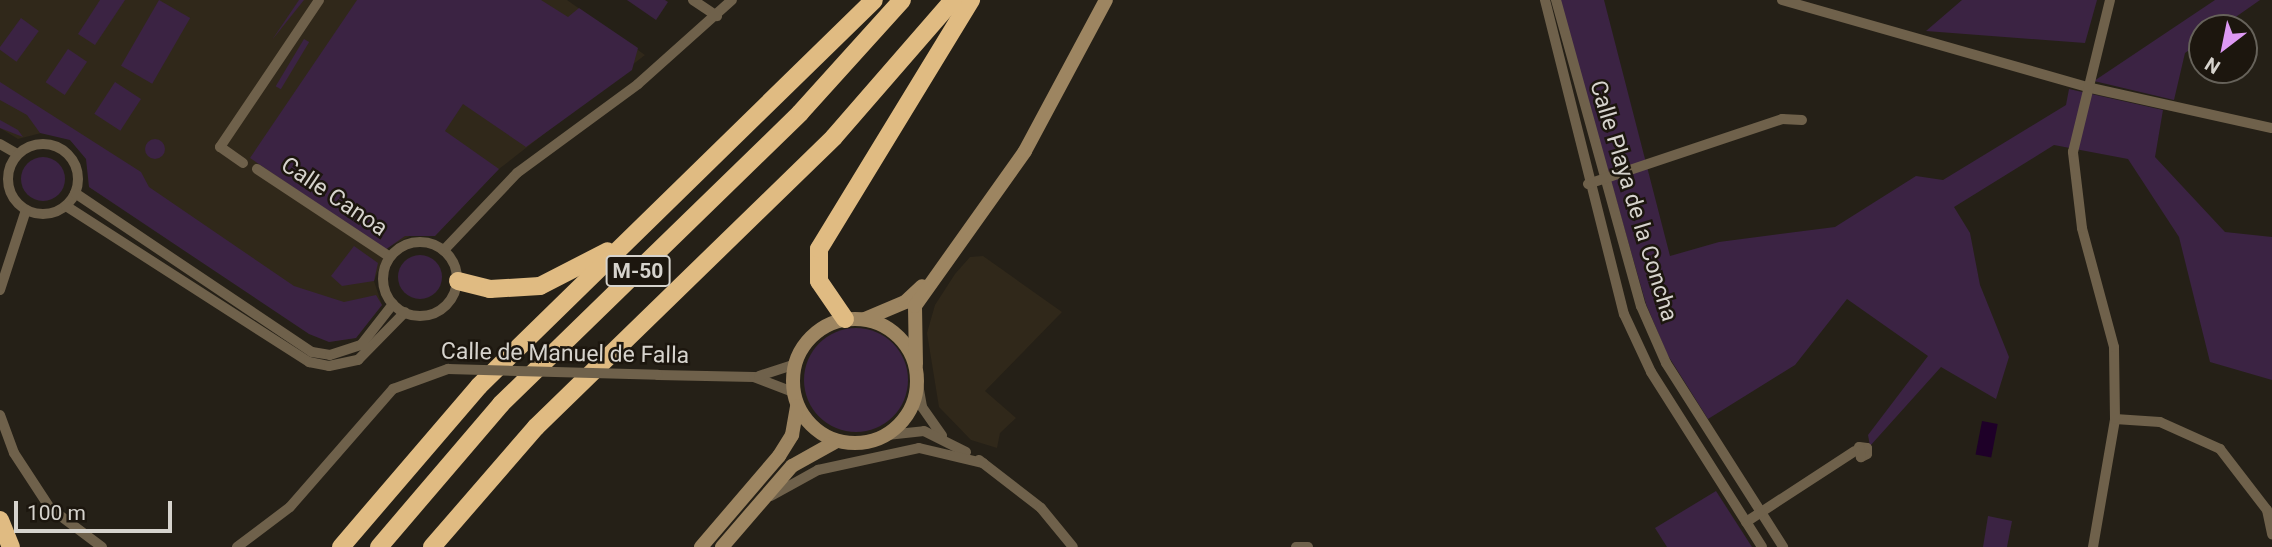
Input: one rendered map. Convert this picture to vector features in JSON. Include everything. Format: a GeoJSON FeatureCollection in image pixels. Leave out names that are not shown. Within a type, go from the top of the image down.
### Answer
{"type":"FeatureCollection","features":[{"type":"Feature","properties":{"kind":"highway"},"geometry":{"type":"LineString","coordinates":[[341,547],[479,386],[719,156],[874,0]]}},
{"type":"Feature","properties":{"kind":"highway","name":"M-50"},"geometry":{"type":"LineString","coordinates":[[379,547],[501,404],[800,113],[902,0]]}},
{"type":"Feature","properties":{"kind":"highway","name":"M-50"},"geometry":{"type":"LineString","coordinates":[[432,547],[545,418],[834,137],[953,0]]}},
{"type":"Feature","properties":{"kind":"highway"},"geometry":{"type":"LineString","coordinates":[[845,319],[819,281],[819,249],[971,0]]}},
{"type":"Feature","properties":{"kind":"highway"},"geometry":{"type":"LineString","coordinates":[[457,281],[516,289],[564,279],[592,264],[719,156]]}},
{"type":"Feature","properties":{"kind":"highway"},"geometry":{"type":"LineString","coordinates":[[0,520],[11,547]]}},
{"type":"Feature","properties":{"kind":"street"},"geometry":{"type":"LineString","coordinates":[[243,161],[224,149],[321,0]]}},
{"type":"Feature","properties":{"kind":"street"},"geometry":{"type":"LineString","coordinates":[[693,0],[716,16]]}},
{"type":"Feature","properties":{"kind":"street"},"geometry":{"type":"LineString","coordinates":[[444,250],[517,173],[716,16],[732,0]]}},
{"type":"Feature","properties":{"kind":"street"},"geometry":{"type":"LineString","coordinates":[[1073,547],[1041,508],[982,463],[945,439],[928,420],[918,384],[915,306],[1025,151],[1105,0]]}},
{"type":"Feature","properties":{"kind":"street","name":"Calle Playa de la Concha"},"geometry":{"type":"LineString","coordinates":[[1545,0],[1588,184],[1623,314],[1651,372],[1762,547]]}},
{"type":"Feature","properties":{"kind":"street","name":"Calle Playa de la Concha"},"geometry":{"type":"LineString","coordinates":[[1556,0],[1602,179],[1641,306],[1666,363],[1783,547]]}},
{"type":"Feature","properties":{"kind":"street"},"geometry":{"type":"LineString","coordinates":[[1783,0],[2091,88],[2272,128]]}},
{"type":"Feature","properties":{"kind":"street"},"geometry":{"type":"LineString","coordinates":[[2093,547],[2115,419],[2113,347],[2075,182],[2073,152],[2091,88],[2110,0]]}},
{"type":"Feature","properties":{"kind":"street"},"geometry":{"type":"LineString","coordinates":[[1588,184],[1782,120],[1802,120]]}},
{"type":"Feature","properties":{"kind":"street"},"geometry":{"type":"LineString","coordinates":[[0,144],[17,154]]}},
{"type":"Feature","properties":{"kind":"street"},"geometry":{"type":"LineString","coordinates":[[37,144],[58,147],[74,162],[75,193],[66,205],[47,214],[26,210],[8,187],[9,167],[17,154],[37,144]]}},
{"type":"Feature","properties":{"kind":"street"},"geometry":{"type":"LineString","coordinates":[[0,160],[9,167]]}},
{"type":"Feature","properties":{"kind":"street","name":"Calle Canoa"},"geometry":{"type":"LineString","coordinates":[[257,170],[389,260]]}},
{"type":"Feature","properties":{"kind":"street"},"geometry":{"type":"LineString","coordinates":[[75,193],[312,352],[330,355],[361,345],[393,304]]}},
{"type":"Feature","properties":{"kind":"street"},"geometry":{"type":"LineString","coordinates":[[66,205],[309,362],[329,366],[358,360],[405,312]]}},
{"type":"Feature","properties":{"kind":"street"},"geometry":{"type":"LineString","coordinates":[[0,290],[26,210]]}},
{"type":"Feature","properties":{"kind":"street"},"geometry":{"type":"LineString","coordinates":[[421,242],[444,250],[457,281],[439,311],[405,312],[393,304],[384,285],[389,260],[421,242]]}},
{"type":"Feature","properties":{"kind":"street"},"geometry":{"type":"LineString","coordinates":[[701,547],[786,445],[795,398],[794,364],[813,334],[845,319],[865,319],[905,302],[939,271]]}},
{"type":"Feature","properties":{"kind":"street"},"geometry":{"type":"LineString","coordinates":[[865,319],[897,334],[916,364]]}},
{"type":"Feature","properties":{"kind":"street","name":"Calle de Manuel de Falla"},"geometry":{"type":"LineString","coordinates":[[237,547],[290,507],[393,389],[449,369],[754,377],[794,364]]}},
{"type":"Feature","properties":{"kind":"street","name":"Calle de Manuel de Falla"},"geometry":{"type":"LineString","coordinates":[[754,377],[795,398]]}},
{"type":"Feature","properties":{"kind":"street"},"geometry":{"type":"LineString","coordinates":[[887,435],[914,404],[918,384]]}},
{"type":"Feature","properties":{"kind":"street"},"geometry":{"type":"LineString","coordinates":[[795,398],[820,433],[837,441]]}},
{"type":"Feature","properties":{"kind":"street"},"geometry":{"type":"LineString","coordinates":[[0,415],[37,491],[76,532],[102,547]]}},
{"type":"Feature","properties":{"kind":"street"},"geometry":{"type":"LineString","coordinates":[[2115,419],[2160,422],[2220,449],[2267,510],[2272,534]]}},
{"type":"Feature","properties":{"kind":"street"},"geometry":{"type":"LineString","coordinates":[[722,547],[792,466],[837,441],[908,430],[945,439]]}},
{"type":"Feature","properties":{"kind":"street"},"geometry":{"type":"LineString","coordinates":[[759,503],[818,470],[919,448],[982,463]]}},
{"type":"Feature","properties":{"kind":"street"},"geometry":{"type":"LineString","coordinates":[[1746,522],[1855,451]]}},
{"type":"Feature","properties":{"kind":"street"},"geometry":{"type":"LineString","coordinates":[[1296,547],[1308,547]]}},
{"type":"Feature","properties":{"kind":"shaded area"},"geometry":{"type":"Polygon","coordinates":[[[0,0],[567,0],[645,55],[499,169],[435,236],[412,235],[388,247],[374,281],[382,305],[356,338],[329,342],[89,187],[87,159],[70,140],[45,132],[18,139],[0,128],[0,0]]]}},
{"type":"Feature","properties":{"kind":"shaded area"},"geometry":{"type":"Polygon","coordinates":[[[100,0],[125,0],[95,45],[78,34],[100,0]]]}},
{"type":"Feature","properties":{"kind":"shaded area"},"geometry":{"type":"Polygon","coordinates":[[[159,0],[190,18],[152,84],[121,66],[159,0]]]}},
{"type":"Feature","properties":{"kind":"shaded area"},"geometry":{"type":"Polygon","coordinates":[[[299,0],[304,0],[272,40],[299,0]]]}},
{"type":"Feature","properties":{"kind":"shaded area"},"geometry":{"type":"Polygon","coordinates":[[[357,0],[541,0],[568,17],[579,8],[638,48],[632,70],[526,147],[463,104],[445,131],[499,169],[435,236],[405,236],[385,250],[250,158],[357,0]]]}},
{"type":"Feature","properties":{"kind":"shaded area"},"geometry":{"type":"Polygon","coordinates":[[[627,0],[665,0],[668,2],[656,20],[627,0]]]}},
{"type":"Feature","properties":{"kind":"shaded area"},"geometry":{"type":"Polygon","coordinates":[[[1559,0],[1604,0],[1670,256],[1719,242],[1835,227],[1916,176],[1943,180],[2066,105],[2069,89],[2163,110],[2155,157],[2225,232],[2272,237],[2272,380],[2210,362],[2179,237],[2128,159],[2054,145],[1954,207],[1970,233],[1980,285],[2009,357],[1996,399],[1941,367],[1870,446],[1868,435],[1928,356],[1847,299],[1795,365],[1708,419],[1667,354],[1646,304],[1559,0]]]}},
{"type":"Feature","properties":{"kind":"shaded area"},"geometry":{"type":"Polygon","coordinates":[[[1962,0],[2097,0],[2085,43],[1926,31],[1962,0]]]}},
{"type":"Feature","properties":{"kind":"shaded area"},"geometry":{"type":"Polygon","coordinates":[[[2215,0],[2260,0],[2240,14],[2194,14],[2215,0]]]}},
{"type":"Feature","properties":{"kind":"shaded area"},"geometry":{"type":"Polygon","coordinates":[[[21,18],[39,31],[16,62],[0,47],[21,18]]]}},
{"type":"Feature","properties":{"kind":"shaded area"},"geometry":{"type":"Polygon","coordinates":[[[2188,18],[2188,51],[2185,53],[2174,100],[2094,81],[2188,18]]]}},
{"type":"Feature","properties":{"kind":"shaded area"},"geometry":{"type":"Polygon","coordinates":[[[304,39],[309,42],[281,89],[276,86],[304,39]]]}},
{"type":"Feature","properties":{"kind":"shaded area"},"geometry":{"type":"Polygon","coordinates":[[[68,49],[87,62],[65,95],[46,82],[68,49]]]}},
{"type":"Feature","properties":{"kind":"shaded area"},"geometry":{"type":"Polygon","coordinates":[[[0,82],[141,172],[149,187],[294,286],[344,302],[376,295],[382,305],[356,338],[329,342],[309,334],[89,187],[86,159],[70,140],[40,133],[27,115],[0,100],[0,82]]]}},
{"type":"Feature","properties":{"kind":"shaded area"},"geometry":{"type":"Polygon","coordinates":[[[115,82],[141,99],[120,131],[94,114],[115,82]]]}},
{"type":"Feature","properties":{"kind":"shaded area"},"geometry":{"type":"Polygon","coordinates":[[[0,120],[18,130],[23,137],[0,128],[0,120]]]}},
{"type":"Feature","properties":{"kind":"shaded area"},"geometry":{"type":"Polygon","coordinates":[[[155,139],[162,142],[165,149],[162,156],[155,159],[148,156],[145,149],[148,142],[155,139]]]}},
{"type":"Feature","properties":{"kind":"shaded area"},"geometry":{"type":"Polygon","coordinates":[[[43,157],[58,164],[65,179],[58,194],[43,201],[28,194],[21,179],[28,164],[43,157]]]}},
{"type":"Feature","properties":{"kind":"shaded area"},"geometry":{"type":"Polygon","coordinates":[[[354,246],[378,263],[374,281],[342,286],[331,276],[354,246]]]}},
{"type":"Feature","properties":{"kind":"shaded area"},"geometry":{"type":"Polygon","coordinates":[[[420,255],[436,261],[442,277],[436,293],[420,299],[404,293],[398,277],[404,261],[420,255]]]}},
{"type":"Feature","properties":{"kind":"shaded area"},"geometry":{"type":"Polygon","coordinates":[[[983,256],[1062,312],[985,391],[1016,418],[1000,433],[997,448],[971,440],[939,407],[927,333],[935,305],[955,274],[970,257],[983,256]]]}},
{"type":"Feature","properties":{"kind":"shaded area"},"geometry":{"type":"Polygon","coordinates":[[[856,328],[876,332],[893,343],[904,360],[908,380],[904,400],[893,417],[876,428],[856,432],[836,428],[819,417],[808,400],[804,380],[808,360],[819,343],[836,332],[856,328]]]}},
{"type":"Feature","properties":{"kind":"shaded area"},"geometry":{"type":"Polygon","coordinates":[[[1982,421],[1998,424],[1991,457],[1976,454],[1982,421]]]}},
{"type":"Feature","properties":{"kind":"shaded area"},"geometry":{"type":"Polygon","coordinates":[[[1716,491],[1752,547],[1667,547],[1655,528],[1716,491]]]}},
{"type":"Feature","properties":{"kind":"shaded area"},"geometry":{"type":"Polygon","coordinates":[[[1988,516],[2012,521],[2007,547],[1983,547],[1988,516]]]}}]}
